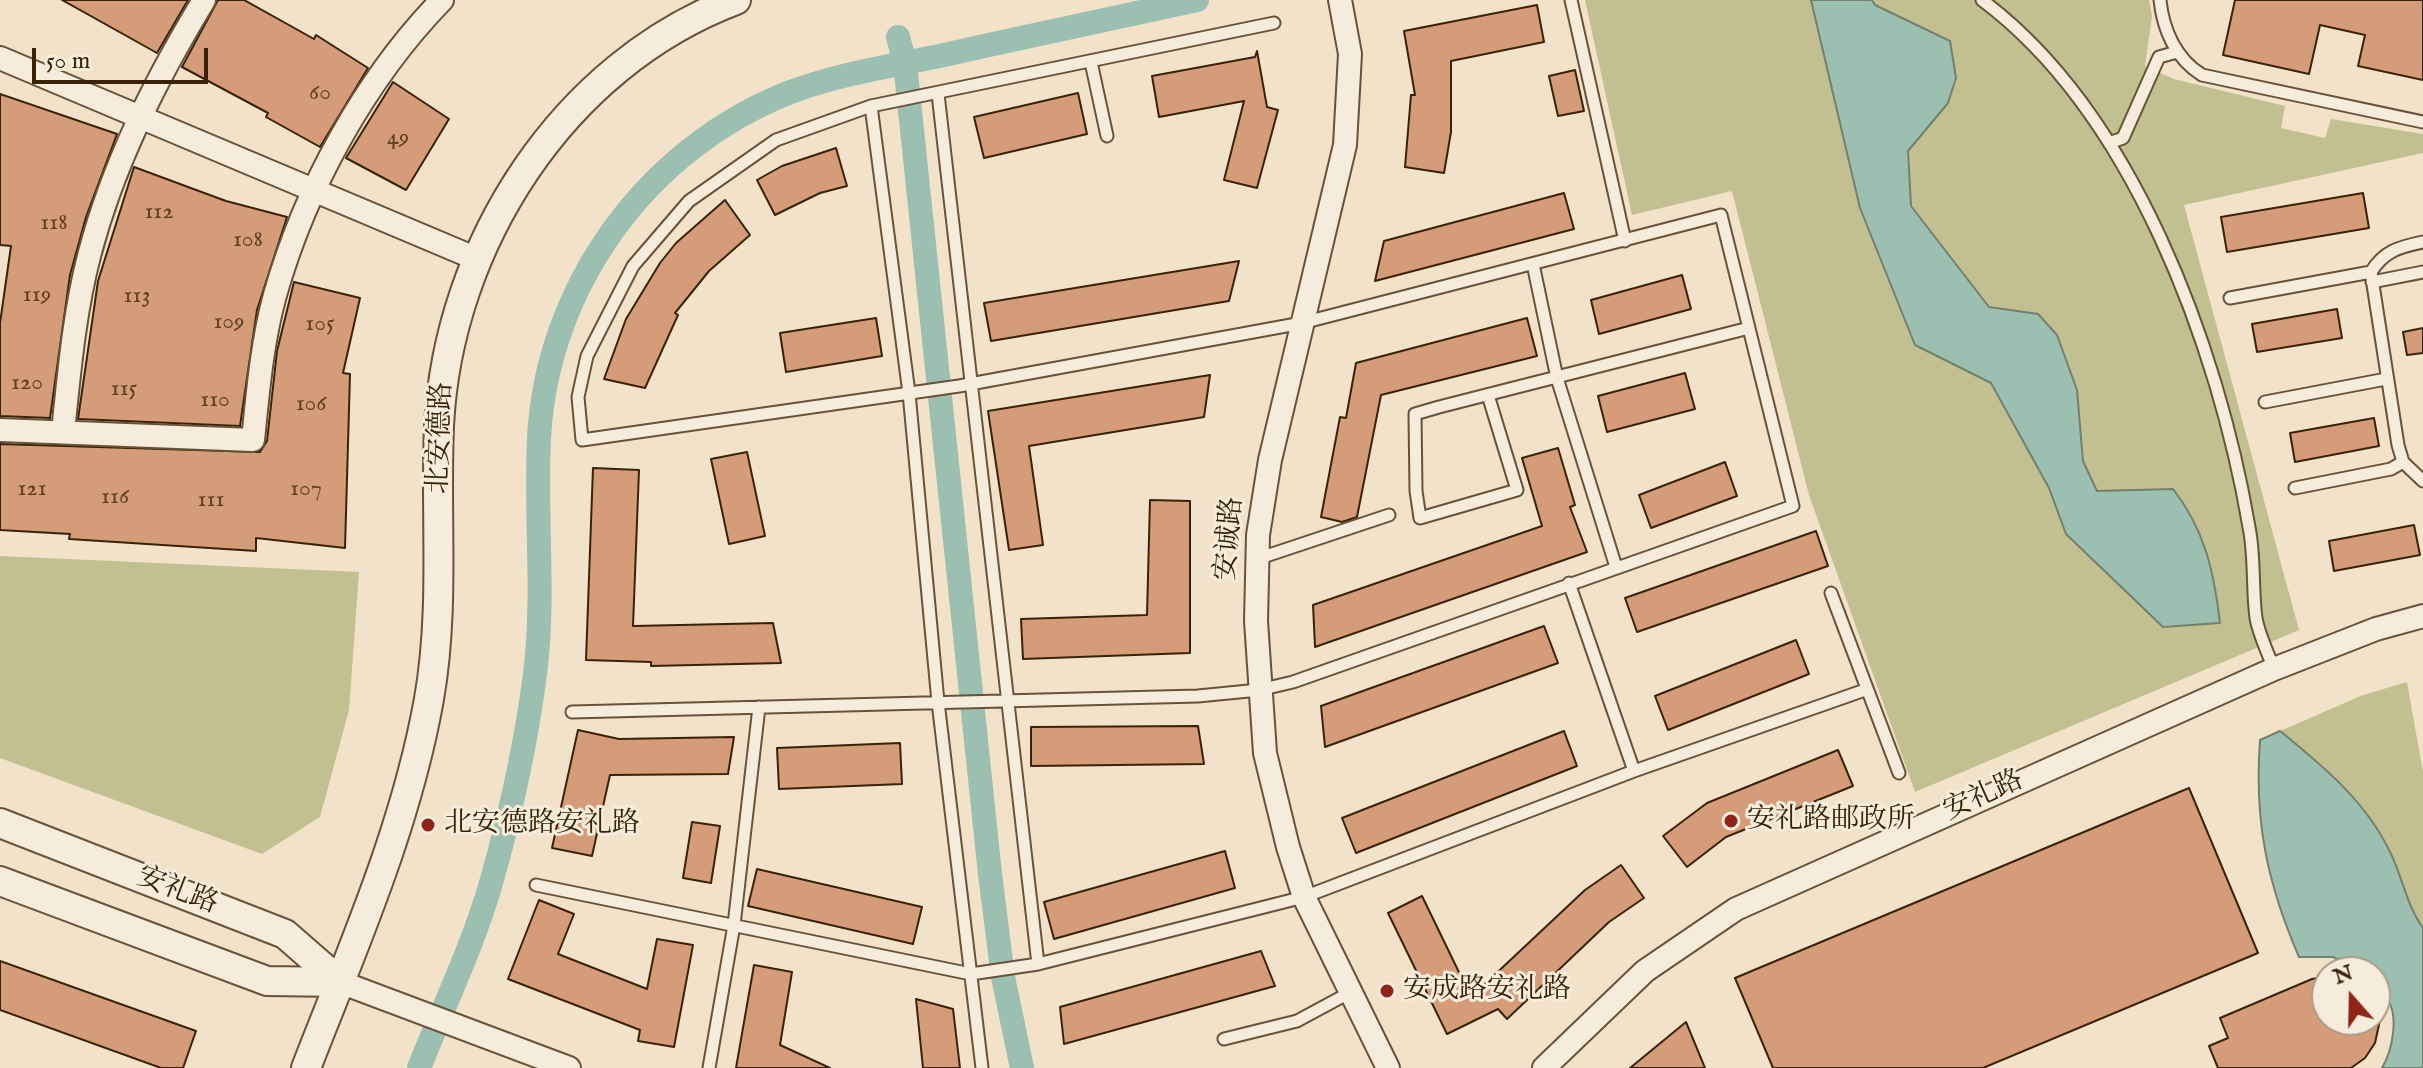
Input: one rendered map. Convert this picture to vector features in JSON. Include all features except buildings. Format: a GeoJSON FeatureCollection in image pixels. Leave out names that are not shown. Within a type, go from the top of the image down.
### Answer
{"type":"FeatureCollection","features":[{"type":"Feature","properties":{"kind":"street"},"geometry":{"type":"LineString","coordinates":[[63,432],[72,348],[88,258],[114,176],[139,116],[204,0]]}},
{"type":"Feature","properties":{"kind":"street"},"geometry":{"type":"LineString","coordinates":[[0,430],[253,440],[262,355],[276,295],[315,191],[386,67],[442,0]]}},
{"type":"Feature","properties":{"kind":"street","name":"北安德路"},"geometry":{"type":"LineString","coordinates":[[307,1068],[402,816],[429,698],[440,608],[439,426],[445,370],[458,312],[477,259],[500,209],[527,166],[582,102],[625,64],[678,29],[736,0]]}},
{"type":"Feature","properties":{"kind":"street","name":"安诚路"},"geometry":{"type":"LineString","coordinates":[[1340,0],[1350,54],[1345,145],[1270,460],[1257,559],[1259,690],[1265,753],[1304,897],[1388,1068]]}},
{"type":"Feature","properties":{"kind":"street"},"geometry":{"type":"LineString","coordinates":[[0,58],[477,259]]}},
{"type":"Feature","properties":{"kind":"street","name":"安礼路"},"geometry":{"type":"LineString","coordinates":[[1544,1068],[1645,971],[1736,909],[2274,669],[2376,629],[2423,616]]}},
{"type":"Feature","properties":{"kind":"street","name":"安礼路"},"geometry":{"type":"LineString","coordinates":[[0,823],[285,934],[340,982]]}},
{"type":"Feature","properties":{"kind":"street","name":"安礼路"},"geometry":{"type":"LineString","coordinates":[[0,881],[267,981],[340,982],[411,1006],[569,1068]]}},
{"type":"Feature","properties":{"kind":"lane"},"geometry":{"type":"LineString","coordinates":[[1571,0],[1625,241]]}},
{"type":"Feature","properties":{"kind":"lane"},"geometry":{"type":"LineString","coordinates":[[1982,0],[2030,40],[2109,143],[2155,231],[2210,368],[2250,528],[2256,617],[2274,669]]}},
{"type":"Feature","properties":{"kind":"lane"},"geometry":{"type":"LineString","coordinates":[[2160,0],[2177,52],[2188,66],[2202,75],[2423,122]]}},
{"type":"Feature","properties":{"kind":"lane"},"geometry":{"type":"LineString","coordinates":[[572,712],[1198,696],[1259,690],[1293,682],[1793,506],[1721,215],[1302,323],[965,384],[582,440],[578,397],[587,356],[633,266],[689,201],[776,140],[871,106],[923,98],[1274,23]]}},
{"type":"Feature","properties":{"kind":"lane"},"geometry":{"type":"LineString","coordinates":[[2109,143],[2123,138],[2159,57],[2177,52]]}},
{"type":"Feature","properties":{"kind":"lane"},"geometry":{"type":"LineString","coordinates":[[1091,62],[1107,136]]}},
{"type":"Feature","properties":{"kind":"lane"},"geometry":{"type":"LineString","coordinates":[[938,94],[965,384],[1038,964]]}},
{"type":"Feature","properties":{"kind":"lane"},"geometry":{"type":"LineString","coordinates":[[871,106],[914,392],[945,702],[978,973],[982,1068]]}},
{"type":"Feature","properties":{"kind":"lane"},"geometry":{"type":"LineString","coordinates":[[2423,242],[2400,246],[2381,256],[2372,277],[2386,379],[2403,462],[2423,481]]}},
{"type":"Feature","properties":{"kind":"lane"},"geometry":{"type":"LineString","coordinates":[[1533,264],[1557,378],[1616,567]]}},
{"type":"Feature","properties":{"kind":"lane"},"geometry":{"type":"LineString","coordinates":[[2230,298],[2423,272]]}},
{"type":"Feature","properties":{"kind":"lane"},"geometry":{"type":"LineString","coordinates":[[1488,395],[1517,490],[1420,518],[1416,491],[1415,414],[1488,395],[1557,378],[1749,328]]}},
{"type":"Feature","properties":{"kind":"lane"},"geometry":{"type":"LineString","coordinates":[[2265,402],[2386,379]]}},
{"type":"Feature","properties":{"kind":"lane"},"geometry":{"type":"LineString","coordinates":[[2295,488],[2391,469],[2403,462]]}},
{"type":"Feature","properties":{"kind":"lane"},"geometry":{"type":"LineString","coordinates":[[1257,559],[1389,515]]}},
{"type":"Feature","properties":{"kind":"lane"},"geometry":{"type":"LineString","coordinates":[[1569,583],[1634,771]]}},
{"type":"Feature","properties":{"kind":"lane"},"geometry":{"type":"LineString","coordinates":[[1831,593],[1865,690],[1899,773]]}},
{"type":"Feature","properties":{"kind":"lane"},"geometry":{"type":"LineString","coordinates":[[536,885],[978,973],[1020,968],[1304,897],[1634,771],[1865,690]]}},
{"type":"Feature","properties":{"kind":"lane"},"geometry":{"type":"LineString","coordinates":[[709,1068],[734,925],[759,707]]}},
{"type":"Feature","properties":{"kind":"lane"},"geometry":{"type":"LineString","coordinates":[[1224,1039],[1297,1021],[1349,993]]}},
{"type":"Feature","properties":{"kind":"shaded area"},"geometry":{"type":"Polygon","coordinates":[[[1585,0],[2149,0],[2152,16],[2145,66],[2174,79],[2285,106],[2281,128],[2325,138],[2331,119],[2423,134],[2423,153],[2184,205],[2299,630],[1915,792],[1809,495],[1732,191],[1632,215],[1585,0]]]}},
{"type":"Feature","properties":{"kind":"shaded area"},"geometry":{"type":"Polygon","coordinates":[[[1811,0],[1872,0],[1875,5],[1950,41],[1956,78],[1948,103],[1908,151],[1911,206],[1989,307],[2038,314],[2057,335],[2077,390],[2083,461],[2097,491],[2173,489],[2193,520],[2206,552],[2220,623],[2163,627],[2066,534],[2049,488],[1991,383],[1915,345],[1860,208],[1811,0]]]}},
{"type":"Feature","properties":{"kind":"shaded area"},"geometry":{"type":"Polygon","coordinates":[[[0,556],[359,572],[349,710],[320,817],[262,854],[0,758],[0,556]]]}},
{"type":"Feature","properties":{"kind":"shaded area"},"geometry":{"type":"Polygon","coordinates":[[[2407,682],[2423,772],[2423,928],[2413,911],[2391,854],[2370,818],[2328,772],[2280,731],[2363,695],[2407,682]]]}},
{"type":"Feature","properties":{"kind":"shaded area"},"geometry":{"type":"Polygon","coordinates":[[[2280,731],[2328,772],[2370,818],[2391,854],[2413,911],[2423,928],[2423,1068],[2382,1068],[2389,1053],[2394,1025],[2391,956],[2299,957],[2279,903],[2265,851],[2259,798],[2260,740],[2280,731]]]}},
{"type":"Feature","properties":{"kind":"waterway"},"geometry":{"type":"LineString","coordinates":[[419,1068],[484,907],[505,832],[522,753],[538,644],[539,438],[546,382],[561,328],[584,277],[614,230],[649,187],[691,149],[737,118],[788,93],[865,71],[1197,0]]}},
{"type":"Feature","properties":{"kind":"waterway"},"geometry":{"type":"LineString","coordinates":[[898,37],[905,63],[990,874],[1003,977],[1022,1068]]}},
{"type":"Feature","properties":{"kind":"place","name":"安礼路邮政所"},"geometry":{"type":"Point","coordinates":[1731,821]}},
{"type":"Feature","properties":{"kind":"place","name":"北安德路安礼路"},"geometry":{"type":"Point","coordinates":[428,825]}},
{"type":"Feature","properties":{"kind":"place","name":"安成路安礼路"},"geometry":{"type":"Point","coordinates":[1387,991]}}]}
